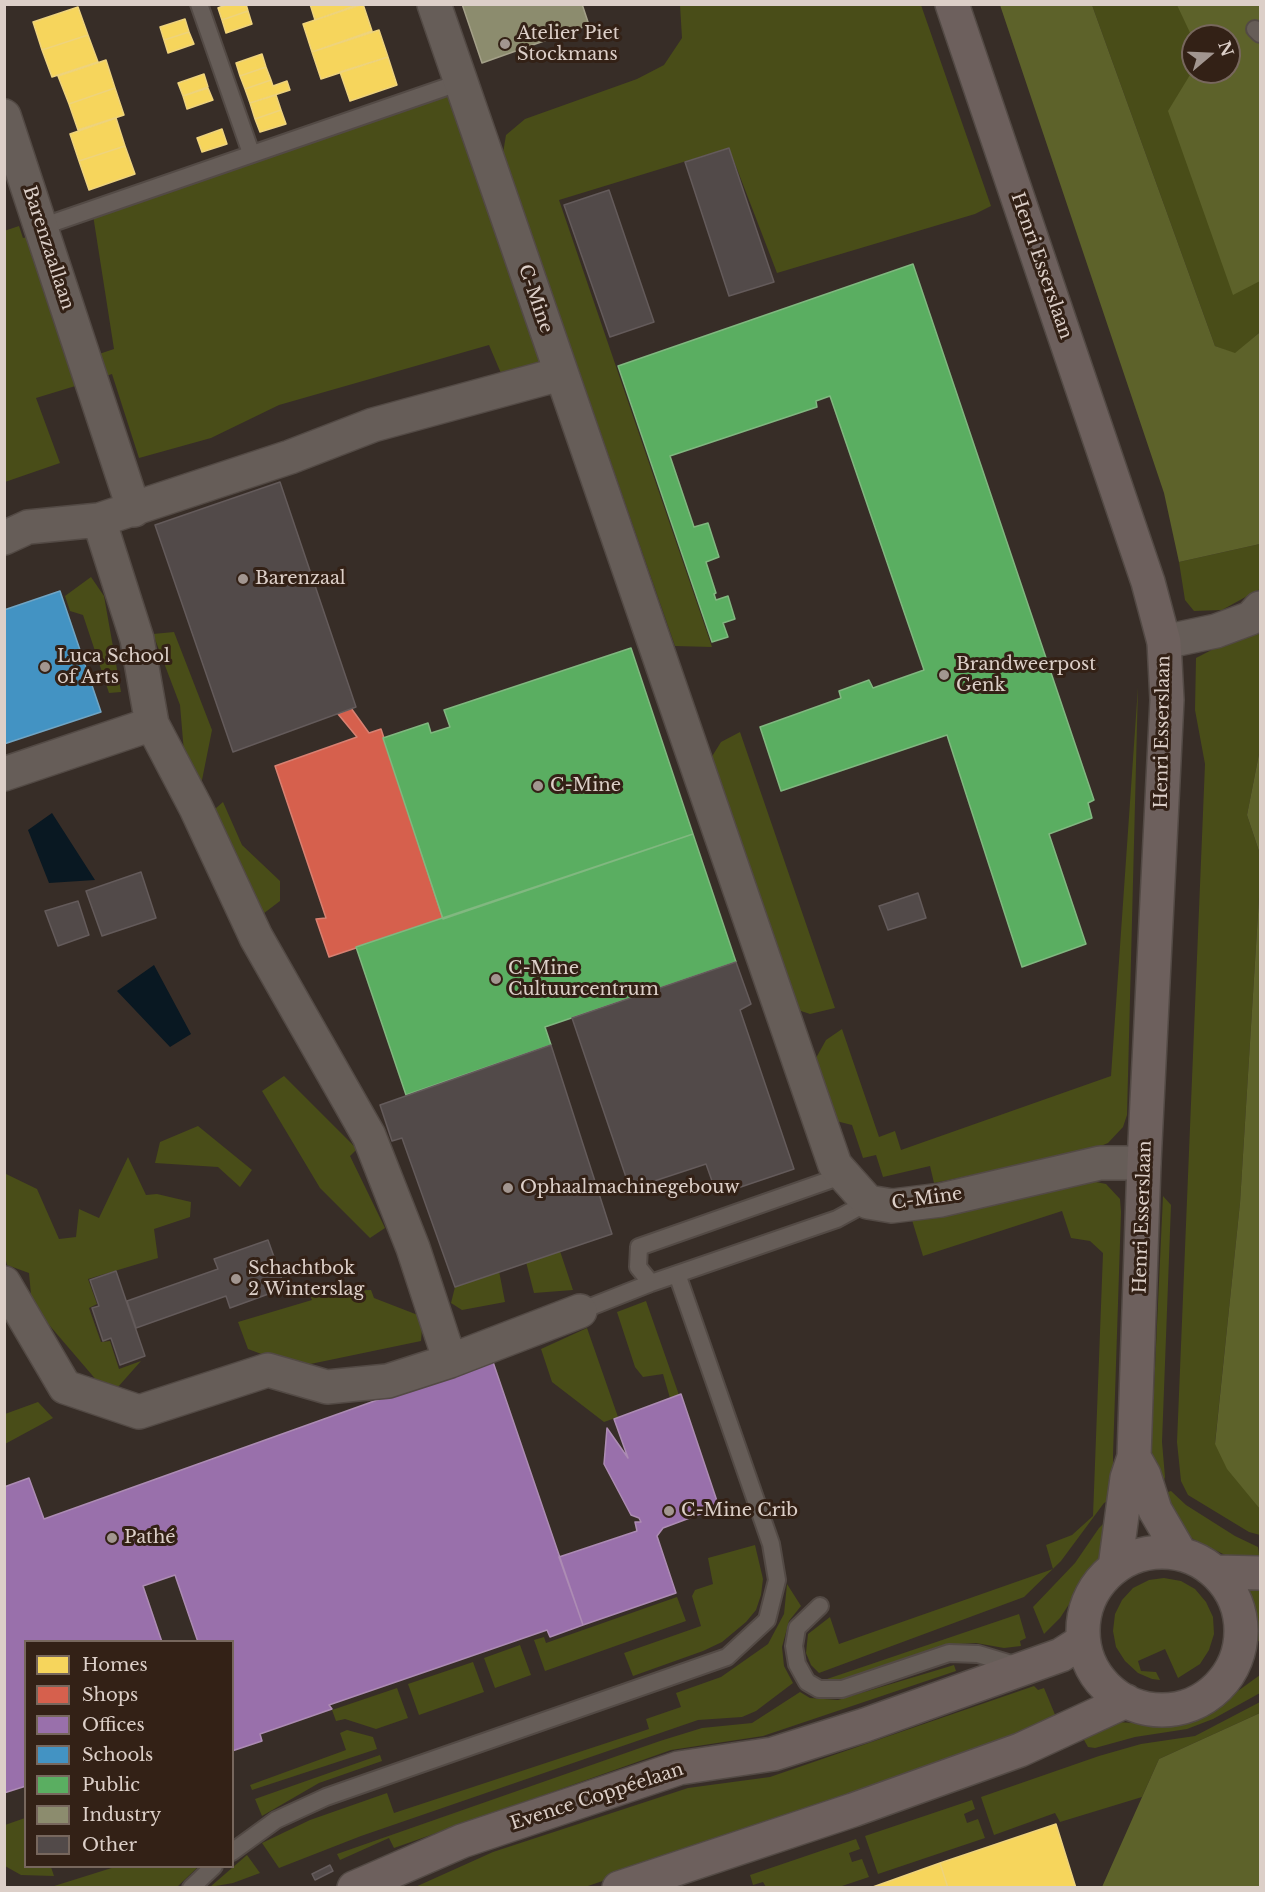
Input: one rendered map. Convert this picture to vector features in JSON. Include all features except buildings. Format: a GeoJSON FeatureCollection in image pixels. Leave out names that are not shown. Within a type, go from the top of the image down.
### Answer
{"type":"FeatureCollection","features":[{"type":"Feature","properties":{"kind":"street","name":"C-Mine"},"geometry":{"type":"LineString","coordinates":[[434,4],[835,1165],[868,1202],[892,1206],[941,1200],[1100,1162],[1144,1162]]}},
{"type":"Feature","properties":{"kind":"street","name":"Henri Esserslaan"},"geometry":{"type":"LineString","coordinates":[[952,4],[1148,582],[1164,642],[1167,700],[1144,1162],[1134,1457],[1127,1478],[1115,1567]]}},
{"type":"Feature","properties":{"kind":"street","name":"Barenzaallaan"},"geometry":{"type":"LineString","coordinates":[[4,116],[134,510]]}},
{"type":"Feature","properties":{"kind":"street"},"geometry":{"type":"LineString","coordinates":[[4,538],[28,527],[99,520],[134,510],[280,460],[373,425],[560,374]]}},
{"type":"Feature","properties":{"kind":"street"},"geometry":{"type":"LineString","coordinates":[[99,520],[137,639],[152,724],[196,808],[256,937],[369,1136],[413,1248],[450,1361]]}},
{"type":"Feature","properties":{"kind":"street"},"geometry":{"type":"LineString","coordinates":[[1164,642],[1216,631],[1251,618],[1260,608]]}},
{"type":"Feature","properties":{"kind":"street"},"geometry":{"type":"LineString","coordinates":[[4,774],[152,724]]}},
{"type":"Feature","properties":{"kind":"street"},"geometry":{"type":"LineString","coordinates":[[4,1283],[64,1387],[140,1412],[268,1370],[327,1387],[388,1381],[450,1361],[580,1311]]}},
{"type":"Feature","properties":{"kind":"street","name":"Henri Esserslaan"},"geometry":{"type":"LineString","coordinates":[[1134,1457],[1144,1475],[1155,1510],[1180,1553]]}},
{"type":"Feature","properties":{"kind":"street"},"geometry":{"type":"LineString","coordinates":[[1157,1551],[1180,1553],[1193,1557],[1216,1572],[1232,1592],[1240,1616],[1241,1641],[1247,1664],[1211,1693],[1179,1708],[1143,1708],[1126,1701],[1110,1690],[1097,1676],[1088,1659],[1083,1641],[1084,1620],[1089,1599],[1100,1581],[1115,1567],[1135,1556],[1157,1551]]}},
{"type":"Feature","properties":{"kind":"street"},"geometry":{"type":"LineString","coordinates":[[1216,1572],[1260,1573]]}},
{"type":"Feature","properties":{"kind":"street","name":"Evence Coppéelaan"},"geometry":{"type":"LineString","coordinates":[[354,1887],[462,1840],[680,1768],[773,1754],[865,1725],[1025,1668],[1061,1654],[1083,1641]]}},
{"type":"Feature","properties":{"kind":"street"},"geometry":{"type":"LineString","coordinates":[[619,1887],[854,1810],[1020,1750],[1126,1701]]}},
{"type":"Feature","properties":{"kind":"lane"},"geometry":{"type":"LineString","coordinates":[[199,4],[251,153]]}},
{"type":"Feature","properties":{"kind":"lane"},"geometry":{"type":"LineString","coordinates":[[41,227],[460,82]]}},
{"type":"Feature","properties":{"kind":"lane"},"geometry":{"type":"LineString","coordinates":[[651,1283],[638,1267],[639,1247],[844,1175]]}},
{"type":"Feature","properties":{"kind":"lane"},"geometry":{"type":"LineString","coordinates":[[580,1311],[651,1283],[837,1219],[868,1202]]}},
{"type":"Feature","properties":{"kind":"lane"},"geometry":{"type":"LineString","coordinates":[[234,1851],[276,1820],[326,1797],[727,1658],[767,1620],[777,1580],[771,1544],[677,1274]]}},
{"type":"Feature","properties":{"kind":"lane"},"geometry":{"type":"LineString","coordinates":[[820,1606],[797,1628],[794,1646],[797,1664],[807,1682],[819,1689],[842,1689],[949,1653],[978,1654],[1025,1668]]}},
{"type":"Feature","properties":{"kind":"lane"},"geometry":{"type":"LineString","coordinates":[[191,1887],[212,1868]]}},
{"type":"Feature","properties":{"kind":"green space"},"geometry":{"type":"Polygon","coordinates":[[[680,5],[921,5],[991,206],[975,214],[777,273],[729,148],[559,200],[712,647],[675,646],[503,153],[506,135],[525,119],[637,79],[664,65],[682,38],[680,5]]]}},
{"type":"Feature","properties":{"kind":"green space"},"geometry":{"type":"Polygon","coordinates":[[[1000,5],[1092,5],[1215,346],[1235,353],[1259,333],[1260,324],[1260,544],[1179,562],[1164,493],[1000,5]]]}},
{"type":"Feature","properties":{"kind":"green space"},"geometry":{"type":"Polygon","coordinates":[[[1092,5],[1260,5],[1260,324],[1259,333],[1235,354],[1215,346],[1092,5]]]}},
{"type":"Feature","properties":{"kind":"green space"},"geometry":{"type":"Polygon","coordinates":[[[1177,5],[1260,5],[1260,281],[1233,295],[1168,111],[1184,84],[1241,84],[1241,24],[1186,24],[1177,5]]]}},
{"type":"Feature","properties":{"kind":"green space"},"geometry":{"type":"Polygon","coordinates":[[[452,92],[546,367],[503,378],[489,345],[279,405],[211,438],[139,458],[112,374],[103,377],[96,355],[114,349],[93,215],[452,92]]]}},
{"type":"Feature","properties":{"kind":"green space"},"geometry":{"type":"Polygon","coordinates":[[[19,226],[23,238],[31,236],[82,384],[36,398],[60,463],[5,482],[4,231],[19,226]]]}},
{"type":"Feature","properties":{"kind":"green space"},"geometry":{"type":"Polygon","coordinates":[[[1260,544],[1260,589],[1222,610],[1194,611],[1185,600],[1179,562],[1260,544]]]}},
{"type":"Feature","properties":{"kind":"green space"},"geometry":{"type":"Polygon","coordinates":[[[91,577],[104,596],[121,692],[109,693],[83,615],[70,611],[65,596],[91,577]]]}},
{"type":"Feature","properties":{"kind":"green space"},"geometry":{"type":"Polygon","coordinates":[[[1260,625],[1260,749],[1247,815],[1260,854],[1260,882],[1240,1203],[1215,1443],[1260,1509],[1260,1535],[1249,1532],[1188,1495],[1181,1481],[1177,1442],[1205,764],[1195,710],[1196,658],[1260,625]]]}},
{"type":"Feature","properties":{"kind":"green space"},"geometry":{"type":"Polygon","coordinates":[[[174,632],[212,730],[199,795],[186,776],[180,705],[153,634],[174,632]]]}},
{"type":"Feature","properties":{"kind":"green space"},"geometry":{"type":"Polygon","coordinates":[[[1138,687],[1127,1115],[1123,1127],[1108,1143],[1091,1150],[934,1183],[930,1166],[883,1177],[876,1155],[863,1158],[852,1125],[836,1121],[816,1058],[826,1040],[842,1029],[879,1137],[895,1131],[901,1150],[1111,1076],[1138,687]]]}},
{"type":"Feature","properties":{"kind":"green space"},"geometry":{"type":"Polygon","coordinates":[[[740,732],[835,1008],[810,1014],[795,1009],[711,758],[721,742],[740,732]]]}},
{"type":"Feature","properties":{"kind":"green space"},"geometry":{"type":"Polygon","coordinates":[[[1260,749],[1260,854],[1247,815],[1260,749]]]}},
{"type":"Feature","properties":{"kind":"green space"},"geometry":{"type":"Polygon","coordinates":[[[223,802],[242,845],[280,881],[280,901],[255,920],[208,815],[223,802]]]}},
{"type":"Feature","properties":{"kind":"green space"},"geometry":{"type":"Polygon","coordinates":[[[1260,882],[1260,1509],[1227,1469],[1215,1444],[1240,1203],[1260,882]]]}},
{"type":"Feature","properties":{"kind":"green space"},"geometry":{"type":"Polygon","coordinates":[[[284,1076],[357,1149],[350,1156],[385,1228],[370,1238],[320,1188],[262,1091],[284,1076]]]}},
{"type":"Feature","properties":{"kind":"green space"},"geometry":{"type":"Polygon","coordinates":[[[198,1126],[252,1170],[240,1187],[218,1167],[155,1163],[160,1142],[198,1126]]]}},
{"type":"Feature","properties":{"kind":"green space"},"geometry":{"type":"Polygon","coordinates":[[[128,1157],[146,1195],[157,1194],[191,1202],[190,1217],[154,1229],[158,1258],[88,1279],[97,1304],[89,1308],[101,1342],[110,1341],[119,1369],[141,1361],[110,1396],[32,1305],[29,1273],[7,1265],[4,1253],[4,1173],[37,1189],[59,1239],[76,1237],[79,1209],[99,1218],[128,1157]]]}},
{"type":"Feature","properties":{"kind":"green space"},"geometry":{"type":"Polygon","coordinates":[[[1081,1179],[1106,1184],[1120,1199],[1113,1455],[1114,1498],[1104,1503],[1053,1569],[1046,1545],[1072,1535],[1093,1516],[1103,1253],[1090,1241],[1071,1238],[1062,1211],[923,1256],[912,1220],[1081,1179]]]}},
{"type":"Feature","properties":{"kind":"green space"},"geometry":{"type":"Polygon","coordinates":[[[1163,1196],[1171,1205],[1162,1442],[1165,1477],[1164,1481],[1158,1485],[1151,1454],[1163,1196]]]}},
{"type":"Feature","properties":{"kind":"green space"},"geometry":{"type":"Polygon","coordinates":[[[560,1251],[573,1290],[534,1293],[526,1262],[560,1251]]]}},
{"type":"Feature","properties":{"kind":"green space"},"geometry":{"type":"Polygon","coordinates":[[[499,1271],[505,1302],[462,1310],[451,1303],[455,1287],[499,1271]]]}},
{"type":"Feature","properties":{"kind":"green space"},"geometry":{"type":"Polygon","coordinates":[[[371,1290],[374,1298],[423,1317],[421,1341],[296,1367],[248,1349],[238,1322],[312,1300],[309,1293],[371,1290]]]}},
{"type":"Feature","properties":{"kind":"green space"},"geometry":{"type":"Polygon","coordinates":[[[646,1301],[679,1395],[670,1398],[663,1374],[643,1377],[635,1367],[617,1312],[646,1301]]]}},
{"type":"Feature","properties":{"kind":"green space"},"geometry":{"type":"Polygon","coordinates":[[[587,1328],[618,1417],[604,1422],[552,1382],[541,1349],[587,1328]]]}},
{"type":"Feature","properties":{"kind":"green space"},"geometry":{"type":"Polygon","coordinates":[[[38,1402],[53,1418],[5,1444],[5,1414],[38,1402]]]}},
{"type":"Feature","properties":{"kind":"green space"},"geometry":{"type":"Polygon","coordinates":[[[1171,1491],[1186,1505],[1235,1536],[1258,1547],[1260,1561],[1227,1556],[1193,1539],[1175,1522],[1161,1494],[1171,1491]]]}},
{"type":"Feature","properties":{"kind":"green space"},"geometry":{"type":"Polygon","coordinates":[[[1112,1515],[1102,1554],[1060,1618],[1044,1634],[1033,1607],[1075,1563],[1099,1528],[1112,1515]]]}},
{"type":"Feature","properties":{"kind":"green space"},"geometry":{"type":"Polygon","coordinates":[[[755,1545],[763,1579],[756,1610],[746,1622],[722,1642],[633,1676],[624,1653],[701,1626],[692,1596],[695,1590],[713,1584],[708,1558],[755,1545]]]}},
{"type":"Feature","properties":{"kind":"green space"},"geometry":{"type":"Polygon","coordinates":[[[1053,1569],[1024,1597],[819,1673],[811,1665],[806,1653],[808,1634],[830,1617],[839,1644],[1053,1569]]]}},
{"type":"Feature","properties":{"kind":"green space"},"geometry":{"type":"Polygon","coordinates":[[[1164,1578],[1181,1581],[1195,1589],[1206,1602],[1213,1617],[1214,1634],[1209,1650],[1200,1664],[1178,1678],[1165,1649],[1138,1661],[1141,1671],[1156,1672],[1160,1680],[1138,1673],[1125,1661],[1116,1647],[1113,1631],[1115,1614],[1122,1600],[1133,1588],[1149,1580],[1164,1578]]]}},
{"type":"Feature","properties":{"kind":"green space"},"geometry":{"type":"Polygon","coordinates":[[[1244,1583],[1260,1583],[1260,1641],[1257,1641],[1253,1602],[1244,1583]]]}},
{"type":"Feature","properties":{"kind":"green space"},"geometry":{"type":"Polygon","coordinates":[[[787,1584],[801,1606],[789,1621],[782,1647],[784,1666],[793,1683],[756,1711],[742,1717],[698,1720],[361,1836],[279,1868],[262,1843],[310,1820],[387,1793],[394,1813],[649,1729],[646,1719],[681,1707],[676,1693],[721,1677],[768,1644],[784,1614],[787,1584]]]}},
{"type":"Feature","properties":{"kind":"green space"},"geometry":{"type":"Polygon","coordinates":[[[677,1597],[686,1621],[545,1671],[534,1640],[544,1637],[546,1643],[677,1597]]]}},
{"type":"Feature","properties":{"kind":"green space"},"geometry":{"type":"Polygon","coordinates":[[[1019,1614],[1026,1638],[1020,1641],[1021,1646],[1004,1648],[976,1643],[943,1645],[845,1679],[827,1679],[1019,1614]]]}},
{"type":"Feature","properties":{"kind":"green space"},"geometry":{"type":"Polygon","coordinates":[[[520,1645],[531,1675],[495,1688],[484,1658],[520,1645]]]}},
{"type":"Feature","properties":{"kind":"green space"},"geometry":{"type":"Polygon","coordinates":[[[473,1662],[484,1692],[419,1715],[408,1684],[473,1662]]]}},
{"type":"Feature","properties":{"kind":"green space"},"geometry":{"type":"Polygon","coordinates":[[[954,1665],[956,1671],[763,1736],[671,1750],[394,1848],[389,1838],[340,1860],[337,1854],[660,1741],[702,1728],[752,1723],[800,1692],[810,1698],[838,1700],[954,1665]]]}},
{"type":"Feature","properties":{"kind":"green space"},"geometry":{"type":"Polygon","coordinates":[[[1260,1675],[1260,1693],[1213,1719],[1187,1729],[1135,1737],[1095,1748],[1088,1747],[1080,1733],[1116,1722],[1153,1724],[1184,1721],[1206,1714],[1260,1675]]]}},
{"type":"Feature","properties":{"kind":"green space"},"geometry":{"type":"Polygon","coordinates":[[[1034,1686],[1038,1690],[1044,1688],[1056,1717],[927,1771],[585,1887],[413,1888],[493,1852],[688,1788],[770,1777],[1034,1686]]]}},
{"type":"Feature","properties":{"kind":"green space"},"geometry":{"type":"Polygon","coordinates":[[[397,1688],[408,1718],[376,1729],[345,1719],[336,1721],[332,1710],[397,1688]]]}},
{"type":"Feature","properties":{"kind":"green space"},"geometry":{"type":"Polygon","coordinates":[[[1260,1702],[1260,1713],[1159,1759],[1142,1797],[1060,1822],[1055,1813],[994,1835],[981,1797],[1099,1756],[1141,1744],[1195,1736],[1260,1702]]]}},
{"type":"Feature","properties":{"kind":"green space"},"geometry":{"type":"Polygon","coordinates":[[[1260,1713],[1260,1887],[1102,1887],[1159,1759],[1260,1713]]]}},
{"type":"Feature","properties":{"kind":"green space"},"geometry":{"type":"Polygon","coordinates":[[[347,1730],[373,1737],[377,1749],[252,1790],[250,1785],[346,1750],[340,1733],[347,1730]]]}},
{"type":"Feature","properties":{"kind":"green space"},"geometry":{"type":"Polygon","coordinates":[[[380,1755],[382,1761],[319,1783],[262,1816],[255,1799],[380,1755]]]}},
{"type":"Feature","properties":{"kind":"green space"},"geometry":{"type":"Polygon","coordinates":[[[972,1800],[975,1809],[964,1814],[967,1823],[978,1819],[985,1838],[878,1874],[865,1836],[972,1800]]]}},
{"type":"Feature","properties":{"kind":"green space"},"geometry":{"type":"Polygon","coordinates":[[[24,1818],[24,1868],[51,1868],[54,1876],[21,1875],[5,1866],[5,1825],[24,1818]]]}},
{"type":"Feature","properties":{"kind":"green space"},"geometry":{"type":"Polygon","coordinates":[[[856,1839],[860,1849],[849,1853],[852,1862],[862,1859],[869,1877],[839,1887],[766,1887],[763,1882],[753,1885],[750,1875],[856,1839]]]}},
{"type":"Feature","properties":{"kind":"green space"},"geometry":{"type":"Polygon","coordinates":[[[247,1855],[260,1873],[233,1883],[210,1887],[234,1868],[247,1855]]]}},
{"type":"Feature","properties":{"kind":"green space"},"geometry":{"type":"Polygon","coordinates":[[[112,1868],[197,1868],[177,1887],[51,1887],[112,1868]]]}},
{"type":"Feature","properties":{"kind":"water"},"geometry":{"type":"Polygon","coordinates":[[[52,813],[95,880],[49,883],[28,830],[52,813]]]}},
{"type":"Feature","properties":{"kind":"water"},"geometry":{"type":"Polygon","coordinates":[[[154,965],[191,1034],[170,1047],[117,991],[154,965]]]}},
{"type":"Feature","properties":{"kind":"place","name":"Atelier Piet Stockmans"},"geometry":{"type":"Point","coordinates":[505,44]}},
{"type":"Feature","properties":{"kind":"place","name":"Barenzaal"},"geometry":{"type":"Point","coordinates":[243,579]}},
{"type":"Feature","properties":{"kind":"place","name":"Luca School of Arts"},"geometry":{"type":"Point","coordinates":[45,667]}},
{"type":"Feature","properties":{"kind":"place","name":"Brandweerpost Genk"},"geometry":{"type":"Point","coordinates":[944,675]}},
{"type":"Feature","properties":{"kind":"place","name":"C-Mine"},"geometry":{"type":"Point","coordinates":[538,786]}},
{"type":"Feature","properties":{"kind":"place","name":"C-Mine Cultuurcentrum"},"geometry":{"type":"Point","coordinates":[496,979]}},
{"type":"Feature","properties":{"kind":"place","name":"Ophaalmachinegebouw"},"geometry":{"type":"Point","coordinates":[508,1188]}},
{"type":"Feature","properties":{"kind":"place","name":"Schachtbok 2 Winterslag"},"geometry":{"type":"Point","coordinates":[236,1279]}},
{"type":"Feature","properties":{"kind":"place","name":"C-Mine Crib"},"geometry":{"type":"Point","coordinates":[669,1511]}},
{"type":"Feature","properties":{"kind":"place","name":"Pathé"},"geometry":{"type":"Point","coordinates":[112,1538]}}]}
